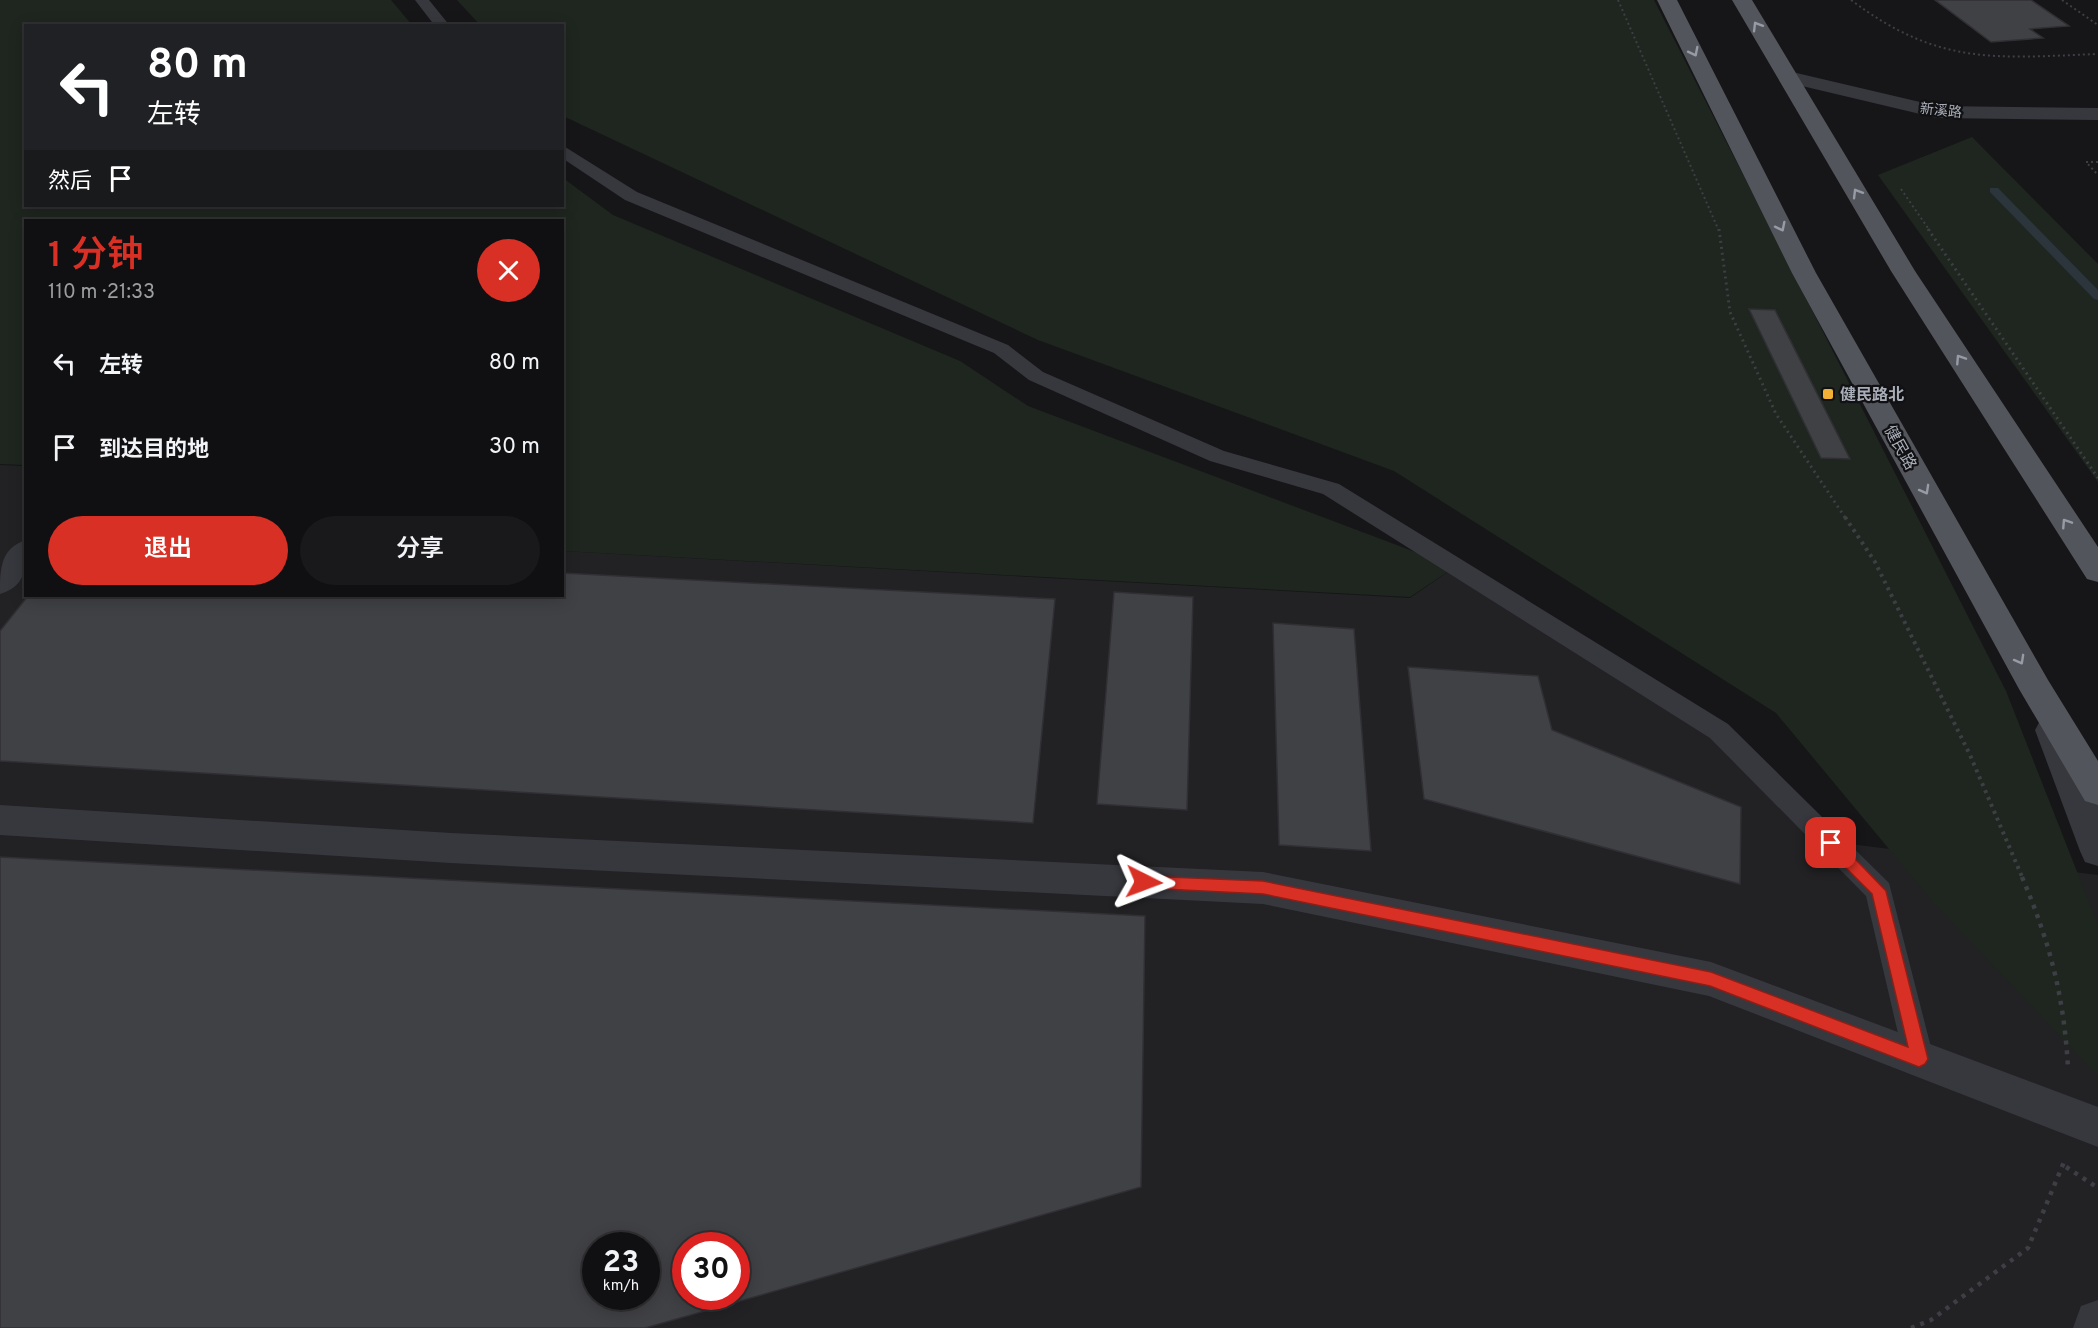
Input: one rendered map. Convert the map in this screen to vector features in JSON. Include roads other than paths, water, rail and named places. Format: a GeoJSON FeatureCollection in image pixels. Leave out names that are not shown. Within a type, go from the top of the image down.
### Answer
{"type":"FeatureCollection","features":[{"type":"Feature","properties":{"kind":"main road","name":"健民路"},"geometry":{"type":"LineString","coordinates":[[1667,0],[1804,273],[2036,689],[2098,791]]}},
{"type":"Feature","properties":{"kind":"main road"},"geometry":{"type":"LineString","coordinates":[[1742,0],[1903,271],[2098,572]]}},
{"type":"Feature","properties":{"kind":"street","name":"新溪路"},"geometry":{"type":"LineString","coordinates":[[1788,77],[1936,112],[2098,114]]}},
{"type":"Feature","properties":{"kind":"street"},"geometry":{"type":"LineString","coordinates":[[0,583],[24,553]]}},
{"type":"Feature","properties":{"kind":"street"},"geometry":{"type":"LineString","coordinates":[[2036,689],[2098,851]]}},
{"type":"Feature","properties":{"kind":"street"},"geometry":{"type":"LineString","coordinates":[[0,820],[451,848],[1263,888],[1711,979],[2084,1122]]}},
{"type":"Feature","properties":{"kind":"street"},"geometry":{"type":"LineString","coordinates":[[2096,1328],[2098,1323]]}},
{"type":"Feature","properties":{"kind":"lane"},"geometry":{"type":"LineString","coordinates":[[422,0],[441,24]]}},
{"type":"Feature","properties":{"kind":"lane"},"geometry":{"type":"LineString","coordinates":[[564,151],[631,196],[1001,349],[1036,376],[1217,456],[1331,489],[1719,731],[1879,891],[1919,1059]]}},
{"type":"Feature","properties":{"kind":"waterway"},"geometry":{"type":"LineString","coordinates":[[1994,190],[2098,297]]}},
{"type":"Feature","properties":{"kind":"place","name":"健民路北"},"geometry":{"type":"Point","coordinates":[1828,394]}}]}
